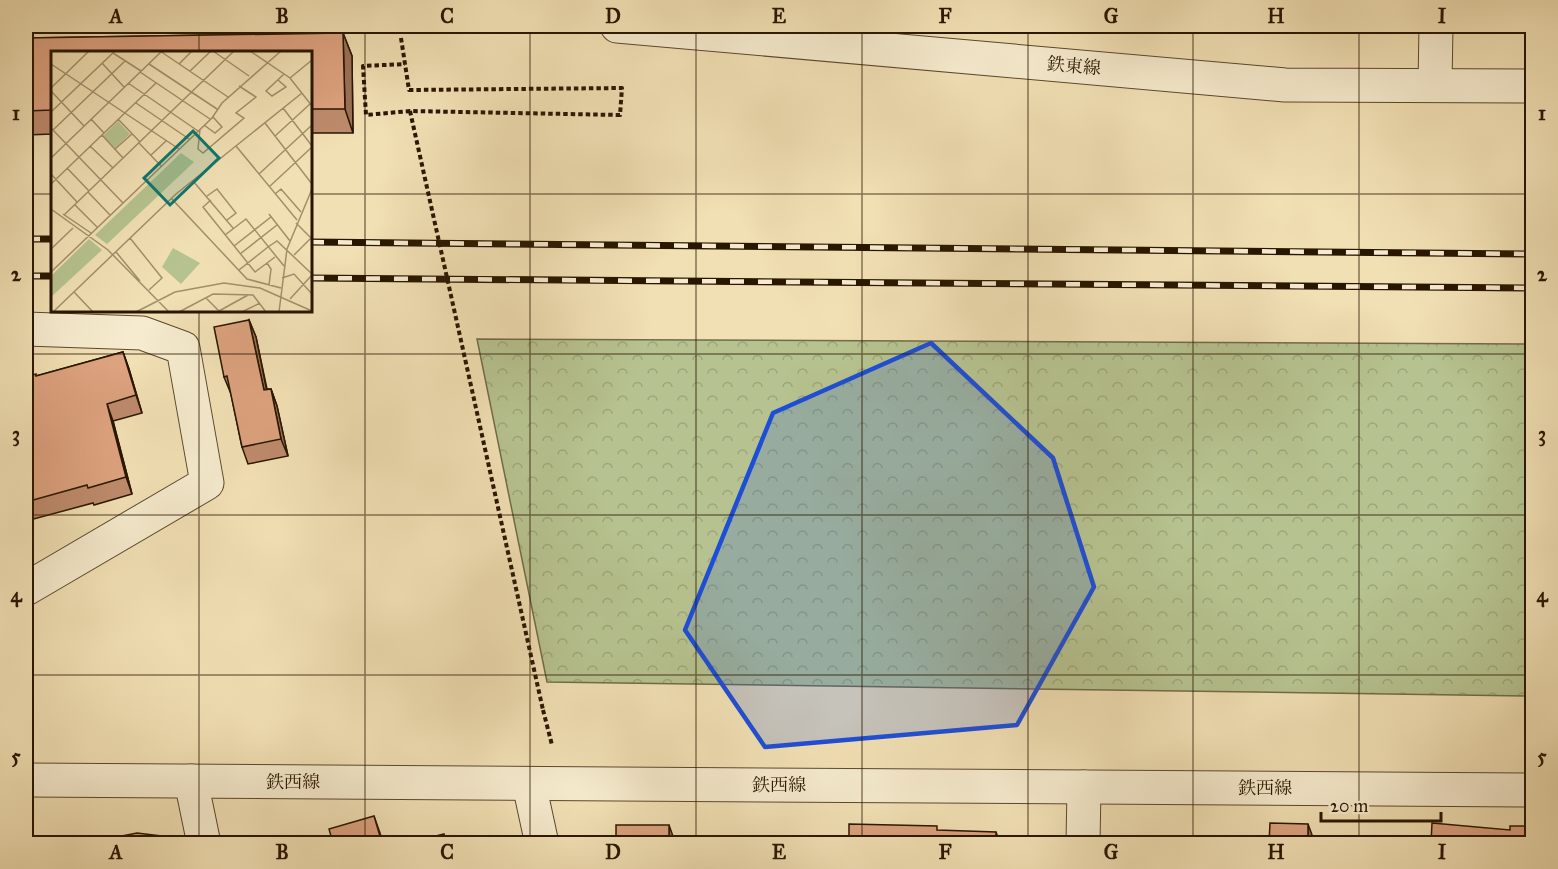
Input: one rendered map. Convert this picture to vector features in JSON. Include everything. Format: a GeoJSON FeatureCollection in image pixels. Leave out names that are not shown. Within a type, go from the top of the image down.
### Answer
{"type":"FeatureCollection","features":[{"type":"Feature","properties":{"kind":"street","name":"鉄東線"},"geometry":{"type":"LineString","coordinates":[[617,26],[801,34],[1285,84],[1533,86]]}},
{"type":"Feature","properties":{"kind":"street"},"geometry":{"type":"LineString","coordinates":[[1435,85],[1436,26]]}},
{"type":"Feature","properties":{"kind":"street"},"geometry":{"type":"LineString","coordinates":[[26,329],[142,333],[183,348],[207,483],[26,589]]}},
{"type":"Feature","properties":{"kind":"street","name":"鉄西線"},"geometry":{"type":"LineString","coordinates":[[26,780],[1533,790]]}},
{"type":"Feature","properties":{"kind":"street"},"geometry":{"type":"LineString","coordinates":[[191,781],[204,843]]}},
{"type":"Feature","properties":{"kind":"street"},"geometry":{"type":"LineString","coordinates":[[529,784],[542,843]]}},
{"type":"Feature","properties":{"kind":"street"},"geometry":{"type":"LineString","coordinates":[[1083,843],[1084,787]]}},
{"type":"Feature","properties":{"kind":"path"},"geometry":{"type":"LineString","coordinates":[[401,38],[405,64],[409,90],[622,88],[620,115],[410,111],[366,115],[363,66],[405,64]]}},
{"type":"Feature","properties":{"kind":"path"},"geometry":{"type":"LineString","coordinates":[[410,111],[552,745]]}},
{"type":"Feature","properties":{"kind":"highlighted area"},"geometry":{"type":"Polygon","coordinates":[[[931,343],[1053,458],[1094,587],[1017,725],[765,747],[685,630],[773,413],[931,343]]]}},
{"type":"Feature","properties":{"kind":"green space"},"geometry":{"type":"Polygon","coordinates":[[[477,339],[1532,344],[1532,696],[547,682],[477,339]]]}},
{"type":"Feature","properties":{"kind":"building"},"geometry":{"type":"Polygon","coordinates":[[[343,33],[345,109],[312,109],[312,51],[51,51],[51,110],[26,111],[26,38],[343,33]]]}},
{"type":"Feature","properties":{"kind":"building"},"geometry":{"type":"Polygon","coordinates":[[[249,320],[264,390],[271,389],[281,439],[242,447],[214,327],[249,320]]]}},
{"type":"Feature","properties":{"kind":"building"},"geometry":{"type":"Polygon","coordinates":[[[123,352],[136,395],[107,404],[126,477],[26,502],[26,377],[123,352]]]}},
{"type":"Feature","properties":{"kind":"building"},"geometry":{"type":"Polygon","coordinates":[[[374,816],[382,843],[333,843],[329,829],[374,816]]]}},
{"type":"Feature","properties":{"kind":"building"},"geometry":{"type":"Polygon","coordinates":[[[1270,823],[1308,824],[1308,843],[1269,843],[1270,823]]]}},
{"type":"Feature","properties":{"kind":"building"},"geometry":{"type":"Polygon","coordinates":[[[1432,823],[1510,830],[1510,826],[1533,826],[1533,843],[1431,843],[1432,823]]]}},
{"type":"Feature","properties":{"kind":"building"},"geometry":{"type":"Polygon","coordinates":[[[849,824],[937,826],[937,830],[996,832],[996,842],[1049,841],[1049,843],[849,843],[849,824]]]}},
{"type":"Feature","properties":{"kind":"building"},"geometry":{"type":"Polygon","coordinates":[[[616,825],[669,825],[669,843],[616,843],[616,825]]]}},
{"type":"Feature","properties":{"kind":"building"},"geometry":{"type":"Polygon","coordinates":[[[137,833],[169,837],[168,843],[86,843],[137,833]]]}},
{"type":"Feature","properties":{"kind":"building"},"geometry":{"type":"Polygon","coordinates":[[[444,834],[446,843],[408,843],[444,834]]]}},
{"type":"Feature","properties":{"kind":"railway"},"geometry":{"type":"LineString","coordinates":[[26,239],[51,239]]}},
{"type":"Feature","properties":{"kind":"railway"},"geometry":{"type":"LineString","coordinates":[[312,242],[1532,254]]}},
{"type":"Feature","properties":{"kind":"railway"},"geometry":{"type":"LineString","coordinates":[[26,276],[51,276]]}},
{"type":"Feature","properties":{"kind":"railway"},"geometry":{"type":"LineString","coordinates":[[312,278],[1532,288]]}}]}
